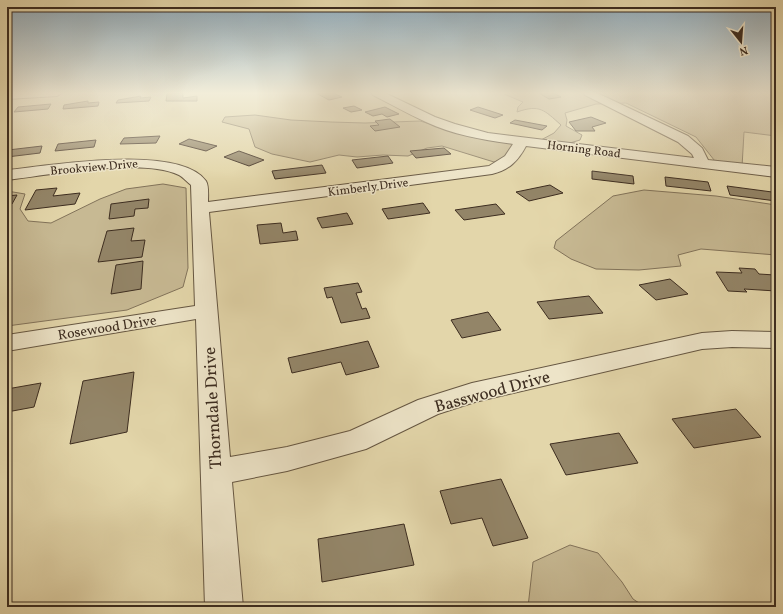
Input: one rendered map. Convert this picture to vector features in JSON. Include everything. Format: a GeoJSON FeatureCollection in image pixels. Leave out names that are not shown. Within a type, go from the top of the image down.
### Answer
{"type":"FeatureCollection","features":[{"type":"Feature","properties":{"kind":"street","name":"Horning Road"},"geometry":{"type":"LineString","coordinates":[[435,122],[450,127],[521,142],[776,172]]}},
{"type":"Feature","properties":{"kind":"street"},"geometry":{"type":"LineString","coordinates":[[647,122],[682,139],[696,150],[701,157],[701,163]]}},
{"type":"Feature","properties":{"kind":"street","name":"Kimberly Drive"},"geometry":{"type":"LineString","coordinates":[[202,208],[492,170],[499,168],[510,161],[515,155],[521,142]]}},
{"type":"Feature","properties":{"kind":"street","name":"Brookview Drive"},"geometry":{"type":"LineString","coordinates":[[7,175],[135,163],[164,166],[176,169],[197,180],[199,183],[202,208]]}},
{"type":"Feature","properties":{"kind":"street","name":"Thorndale Drive"},"geometry":{"type":"LineString","coordinates":[[202,208],[206,311],[224,607]]}},
{"type":"Feature","properties":{"kind":"street","name":"Rosewood Drive"},"geometry":{"type":"LineString","coordinates":[[7,343],[206,311]]}},
{"type":"Feature","properties":{"kind":"street","name":"Basswood Drive"},"geometry":{"type":"LineString","coordinates":[[215,472],[287,459],[356,441],[428,407],[472,393],[702,341],[732,339],[776,340]]}},
{"type":"Feature","properties":{"kind":"shaded area"},"geometry":{"type":"Polygon","coordinates":[[[222,122],[365,123],[422,122],[471,136],[511,143],[514,156],[494,162],[442,146],[427,148],[408,156],[383,155],[357,157],[339,155],[310,162],[272,154],[255,147],[249,129],[222,122]]]}},
{"type":"Feature","properties":{"kind":"shaded area"},"geometry":{"type":"Polygon","coordinates":[[[557,122],[567,122],[566,126],[582,135],[580,140],[570,143],[541,140],[554,133],[561,125],[557,122]]]}},
{"type":"Feature","properties":{"kind":"shaded area"},"geometry":{"type":"Polygon","coordinates":[[[664,122],[776,122],[776,136],[744,132],[742,167],[718,165],[696,137],[664,122]]]}},
{"type":"Feature","properties":{"kind":"shaded area"},"geometry":{"type":"Polygon","coordinates":[[[163,184],[186,188],[188,268],[183,287],[127,310],[7,326],[7,191],[25,194],[20,209],[28,221],[51,223],[100,199],[126,189],[163,184]]]}},
{"type":"Feature","properties":{"kind":"shaded area"},"geometry":{"type":"Polygon","coordinates":[[[644,190],[716,196],[776,205],[776,255],[701,249],[678,255],[681,266],[639,270],[596,269],[571,259],[554,248],[556,241],[613,196],[644,190]]]}},
{"type":"Feature","properties":{"kind":"shaded area"},"geometry":{"type":"Polygon","coordinates":[[[570,545],[598,553],[622,582],[633,599],[645,607],[528,607],[533,562],[570,545]]]}},
{"type":"Feature","properties":{"kind":"building"},"geometry":{"type":"Polygon","coordinates":[[[376,122],[393,122],[400,127],[375,131],[370,126],[379,125],[376,122]]]}},
{"type":"Feature","properties":{"kind":"building"},"geometry":{"type":"Polygon","coordinates":[[[524,122],[547,126],[542,130],[510,123],[524,122]]]}},
{"type":"Feature","properties":{"kind":"building"},"geometry":{"type":"Polygon","coordinates":[[[569,122],[603,122],[606,123],[592,127],[595,131],[576,131],[569,122]]]}},
{"type":"Feature","properties":{"kind":"building"},"geometry":{"type":"Polygon","coordinates":[[[160,136],[156,143],[120,144],[124,138],[160,136]]]}},
{"type":"Feature","properties":{"kind":"building"},"geometry":{"type":"Polygon","coordinates":[[[189,139],[217,146],[206,151],[179,144],[189,139]]]}},
{"type":"Feature","properties":{"kind":"building"},"geometry":{"type":"Polygon","coordinates":[[[96,140],[94,147],[55,151],[58,144],[96,140]]]}},
{"type":"Feature","properties":{"kind":"building"},"geometry":{"type":"Polygon","coordinates":[[[42,146],[40,153],[7,157],[8,150],[42,146]]]}},
{"type":"Feature","properties":{"kind":"building"},"geometry":{"type":"Polygon","coordinates":[[[444,148],[451,154],[416,158],[410,151],[444,148]]]}},
{"type":"Feature","properties":{"kind":"building"},"geometry":{"type":"Polygon","coordinates":[[[239,151],[264,160],[249,166],[224,157],[239,151]]]}},
{"type":"Feature","properties":{"kind":"building"},"geometry":{"type":"Polygon","coordinates":[[[388,156],[393,163],[357,168],[352,160],[388,156]]]}},
{"type":"Feature","properties":{"kind":"building"},"geometry":{"type":"Polygon","coordinates":[[[322,165],[326,173],[275,179],[272,171],[322,165]]]}},
{"type":"Feature","properties":{"kind":"building"},"geometry":{"type":"Polygon","coordinates":[[[592,171],[633,176],[634,184],[592,179],[592,171]]]}},
{"type":"Feature","properties":{"kind":"building"},"geometry":{"type":"Polygon","coordinates":[[[665,177],[708,182],[711,191],[666,186],[665,177]]]}},
{"type":"Feature","properties":{"kind":"building"},"geometry":{"type":"Polygon","coordinates":[[[550,185],[563,193],[529,201],[516,192],[550,185]]]}},
{"type":"Feature","properties":{"kind":"building"},"geometry":{"type":"Polygon","coordinates":[[[727,186],[772,192],[776,201],[730,195],[727,186]]]}},
{"type":"Feature","properties":{"kind":"building"},"geometry":{"type":"Polygon","coordinates":[[[57,188],[53,196],[80,193],[75,204],[25,210],[36,190],[57,188]]]}},
{"type":"Feature","properties":{"kind":"building"},"geometry":{"type":"Polygon","coordinates":[[[17,195],[12,204],[7,205],[7,196],[17,195]]]}},
{"type":"Feature","properties":{"kind":"building"},"geometry":{"type":"Polygon","coordinates":[[[149,199],[148,208],[135,209],[134,216],[109,219],[111,204],[149,199]]]}},
{"type":"Feature","properties":{"kind":"building"},"geometry":{"type":"Polygon","coordinates":[[[423,203],[430,213],[388,219],[382,209],[423,203]]]}},
{"type":"Feature","properties":{"kind":"building"},"geometry":{"type":"Polygon","coordinates":[[[496,204],[505,214],[464,220],[455,210],[496,204]]]}},
{"type":"Feature","properties":{"kind":"building"},"geometry":{"type":"Polygon","coordinates":[[[347,213],[353,224],[322,228],[317,218],[347,213]]]}},
{"type":"Feature","properties":{"kind":"building"},"geometry":{"type":"Polygon","coordinates":[[[281,223],[283,233],[296,231],[298,240],[260,244],[257,225],[281,223]]]}},
{"type":"Feature","properties":{"kind":"building"},"geometry":{"type":"Polygon","coordinates":[[[134,228],[131,241],[145,240],[142,257],[98,262],[107,231],[134,228]]]}},
{"type":"Feature","properties":{"kind":"building"},"geometry":{"type":"Polygon","coordinates":[[[143,261],[141,289],[111,294],[116,265],[143,261]]]}},
{"type":"Feature","properties":{"kind":"building"},"geometry":{"type":"Polygon","coordinates":[[[739,268],[755,269],[759,274],[775,275],[776,291],[744,289],[747,292],[728,291],[716,272],[742,273],[739,268]]]}},
{"type":"Feature","properties":{"kind":"building"},"geometry":{"type":"Polygon","coordinates":[[[670,279],[688,294],[656,300],[639,285],[670,279]]]}},
{"type":"Feature","properties":{"kind":"building"},"geometry":{"type":"Polygon","coordinates":[[[358,283],[362,292],[356,293],[362,309],[366,308],[370,318],[341,323],[332,297],[327,298],[324,288],[358,283]]]}},
{"type":"Feature","properties":{"kind":"building"},"geometry":{"type":"Polygon","coordinates":[[[589,296],[603,313],[549,319],[537,302],[589,296]]]}},
{"type":"Feature","properties":{"kind":"building"},"geometry":{"type":"Polygon","coordinates":[[[488,312],[501,330],[462,338],[451,320],[488,312]]]}},
{"type":"Feature","properties":{"kind":"building"},"geometry":{"type":"Polygon","coordinates":[[[368,341],[379,367],[346,375],[341,362],[292,373],[288,358],[368,341]]]}},
{"type":"Feature","properties":{"kind":"building"},"geometry":{"type":"Polygon","coordinates":[[[134,372],[127,432],[70,444],[83,381],[134,372]]]}},
{"type":"Feature","properties":{"kind":"building"},"geometry":{"type":"Polygon","coordinates":[[[41,383],[34,407],[7,412],[7,389],[41,383]]]}},
{"type":"Feature","properties":{"kind":"building"},"geometry":{"type":"Polygon","coordinates":[[[736,409],[761,437],[694,448],[672,419],[736,409]]]}},
{"type":"Feature","properties":{"kind":"building"},"geometry":{"type":"Polygon","coordinates":[[[619,433],[638,463],[566,475],[550,444],[619,433]]]}},
{"type":"Feature","properties":{"kind":"building"},"geometry":{"type":"Polygon","coordinates":[[[501,479],[528,538],[493,546],[482,518],[451,524],[440,491],[501,479]]]}},
{"type":"Feature","properties":{"kind":"building"},"geometry":{"type":"Polygon","coordinates":[[[404,524],[414,565],[322,582],[318,539],[404,524]]]}}]}
